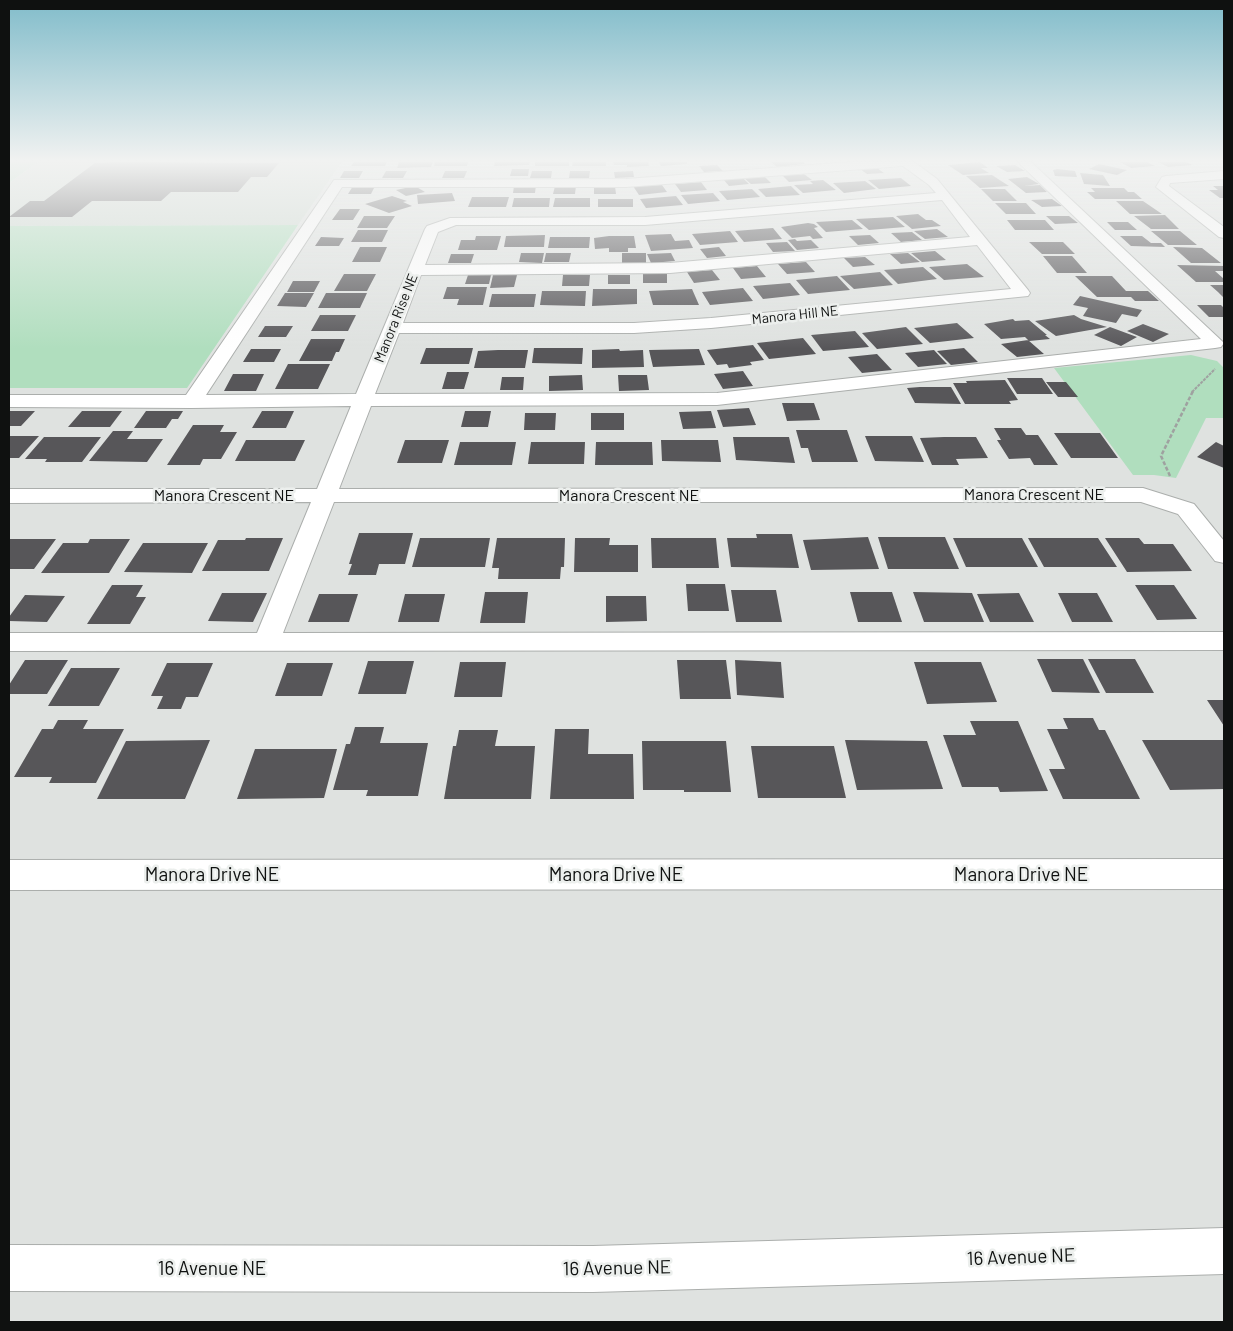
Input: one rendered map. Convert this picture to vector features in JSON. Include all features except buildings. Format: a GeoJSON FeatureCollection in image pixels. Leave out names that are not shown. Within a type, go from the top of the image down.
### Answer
{"type":"FeatureCollection","features":[{"type":"Feature","properties":{"kind":"main road"},"geometry":{"type":"LineString","coordinates":[[191,402],[310,224]]}},
{"type":"Feature","properties":{"kind":"main road","name":"Manora Rise NE"},"geometry":{"type":"LineString","coordinates":[[266,643],[323,496],[361,402],[394,328],[432,229],[446,224]]}},
{"type":"Feature","properties":{"kind":"main road","name":"Manora Hill NE"},"geometry":{"type":"LineString","coordinates":[[394,328],[634,328],[720,322],[1022,293],[968,224]]}},
{"type":"Feature","properties":{"kind":"main road"},"geometry":{"type":"LineString","coordinates":[[1087,224],[1219,354]]}},
{"type":"Feature","properties":{"kind":"main road"},"geometry":{"type":"LineString","coordinates":[[1211,224],[1224,234]]}},
{"type":"Feature","properties":{"kind":"main road"},"geometry":{"type":"LineString","coordinates":[[415,270],[670,268],[980,240]]}},
{"type":"Feature","properties":{"kind":"main road"},"geometry":{"type":"LineString","coordinates":[[9,401],[717,400],[1219,354]]}},
{"type":"Feature","properties":{"kind":"main road","name":"Manora Crescent NE"},"geometry":{"type":"LineString","coordinates":[[9,496],[1143,495],[1186,509]]}},
{"type":"Feature","properties":{"kind":"main road"},"geometry":{"type":"LineString","coordinates":[[1186,509],[1224,556]]}},
{"type":"Feature","properties":{"kind":"main road"},"geometry":{"type":"LineString","coordinates":[[9,642],[1224,641]]}},
{"type":"Feature","properties":{"kind":"main road","name":"Manora Drive NE"},"geometry":{"type":"LineString","coordinates":[[9,875],[1224,874]]}},
{"type":"Feature","properties":{"kind":"main road","name":"16 Avenue NE"},"geometry":{"type":"LineString","coordinates":[[9,1268],[593,1269],[1224,1251]]}},
{"type":"Feature","properties":{"kind":"path"},"geometry":{"type":"LineString","coordinates":[[1186,509],[1161,456],[1190,394],[1219,354]]}},
{"type":"Feature","properties":{"kind":"shaded area"},"geometry":{"type":"Polygon","coordinates":[[[9,224],[299,224],[298,225],[9,226],[9,224]]]}},
{"type":"Feature","properties":{"kind":"green space"},"geometry":{"type":"Polygon","coordinates":[[[298,225],[187,388],[9,388],[9,226],[298,225]]]}},
{"type":"Feature","properties":{"kind":"green space"},"geometry":{"type":"Polygon","coordinates":[[[1191,355],[1217,361],[1224,368],[1224,418],[1206,418],[1176,478],[1133,475],[1054,368],[1191,355]]]}}]}
